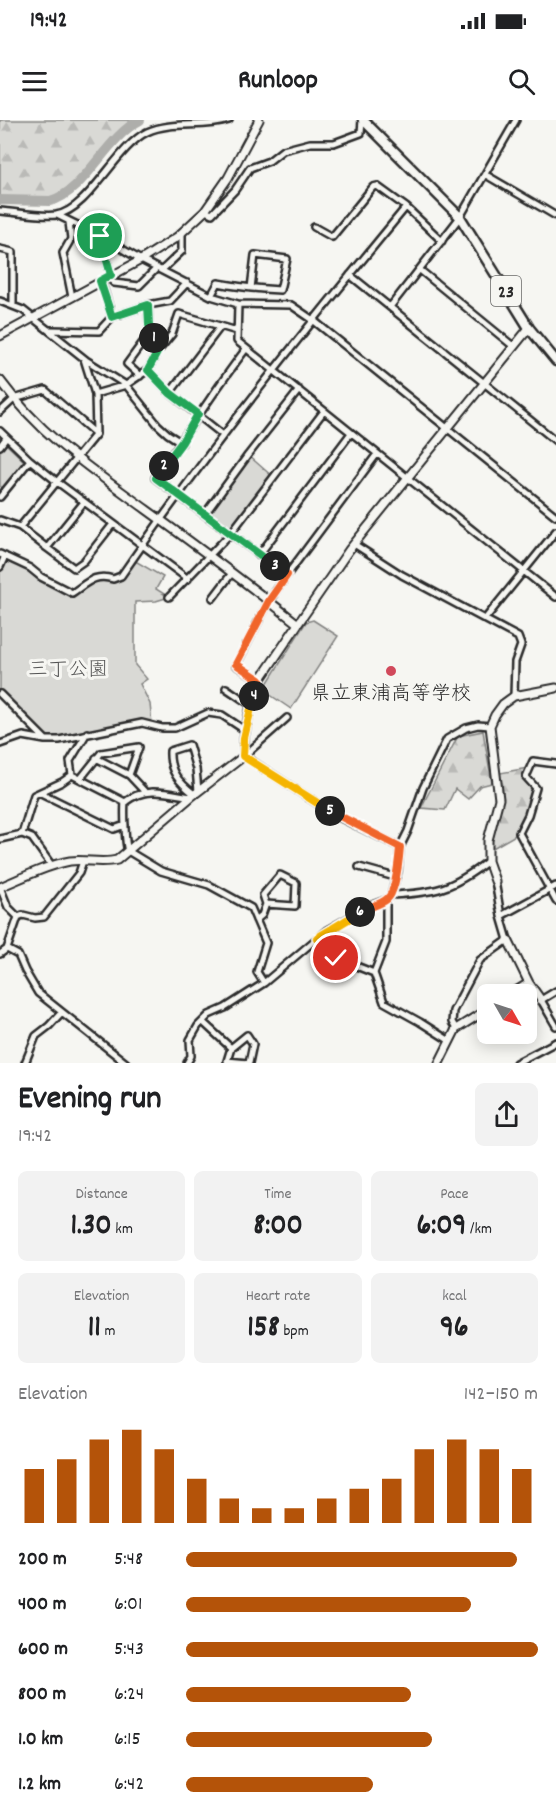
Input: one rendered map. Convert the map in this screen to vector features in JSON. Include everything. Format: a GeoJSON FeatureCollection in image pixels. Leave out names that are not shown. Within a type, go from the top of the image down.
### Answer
{"type":"FeatureCollection","features":[{"type":"Feature","properties":{"kind":"main road","name":"23"},"geometry":{"type":"LineString","coordinates":[[362,120],[460,218],[529,328],[556,361]]}},
{"type":"Feature","properties":{"kind":"street"},"geometry":{"type":"LineString","coordinates":[[57,214],[78,202],[120,155],[147,132],[165,126],[219,124],[229,120]]}},
{"type":"Feature","properties":{"kind":"street"},"geometry":{"type":"LineString","coordinates":[[0,336],[141,260],[182,232],[205,211],[228,178],[259,120]]}},
{"type":"Feature","properties":{"kind":"street"},"geometry":{"type":"LineString","coordinates":[[205,211],[212,214],[217,210],[250,168],[269,161],[283,150],[310,143],[334,143],[361,133],[362,120]]}},
{"type":"Feature","properties":{"kind":"street"},"geometry":{"type":"LineString","coordinates":[[390,307],[460,218],[516,120]]}},
{"type":"Feature","properties":{"kind":"street"},"geometry":{"type":"LineString","coordinates":[[486,175],[556,216]]}},
{"type":"Feature","properties":{"kind":"street"},"geometry":{"type":"LineString","coordinates":[[314,227],[332,237],[373,187],[377,186],[406,207],[442,241]]}},
{"type":"Feature","properties":{"kind":"street"},"geometry":{"type":"LineString","coordinates":[[0,567],[2,555],[30,568],[41,577],[72,593],[97,577],[113,579],[121,576],[160,519],[273,369],[406,207]]}},
{"type":"Feature","properties":{"kind":"street"},"geometry":{"type":"LineString","coordinates":[[0,211],[57,214],[211,296],[238,304],[291,305],[313,320],[556,516]]}},
{"type":"Feature","properties":{"kind":"street"},"geometry":{"type":"LineString","coordinates":[[69,222],[71,239],[63,253],[72,297]]}},
{"type":"Feature","properties":{"kind":"street"},"geometry":{"type":"LineString","coordinates":[[106,278],[114,283],[139,286],[182,251],[182,232]]}},
{"type":"Feature","properties":{"kind":"street"},"geometry":{"type":"LineString","coordinates":[[100,236],[112,317]]}},
{"type":"Feature","properties":{"kind":"street"},"geometry":{"type":"LineString","coordinates":[[0,249],[13,252],[13,306]]}},
{"type":"Feature","properties":{"kind":"street"},"geometry":{"type":"LineString","coordinates":[[211,296],[218,283],[251,288],[280,290],[287,259],[255,255],[251,288]]}},
{"type":"Feature","properties":{"kind":"street"},"geometry":{"type":"LineString","coordinates":[[420,270],[513,346]]}},
{"type":"Feature","properties":{"kind":"street"},"geometry":{"type":"LineString","coordinates":[[350,275],[556,441]]}},
{"type":"Feature","properties":{"kind":"street"},"geometry":{"type":"LineString","coordinates":[[49,330],[99,331],[112,317],[148,305],[170,301],[187,283]]}},
{"type":"Feature","properties":{"kind":"street"},"geometry":{"type":"LineString","coordinates":[[0,301],[23,310],[83,358],[126,385],[158,425],[182,442]]}},
{"type":"Feature","properties":{"kind":"street"},"geometry":{"type":"LineString","coordinates":[[238,304],[237,341],[556,597]]}},
{"type":"Feature","properties":{"kind":"street"},"geometry":{"type":"LineString","coordinates":[[148,305],[149,325],[158,351]]}},
{"type":"Feature","properties":{"kind":"street"},"geometry":{"type":"LineString","coordinates":[[95,394],[126,385],[148,370],[158,351],[172,334],[179,314],[237,331]]}},
{"type":"Feature","properties":{"kind":"street"},"geometry":{"type":"LineString","coordinates":[[170,393],[221,326]]}},
{"type":"Feature","properties":{"kind":"street"},"geometry":{"type":"LineString","coordinates":[[243,756],[251,705],[260,680],[354,544],[529,328]]}},
{"type":"Feature","properties":{"kind":"street"},"geometry":{"type":"LineString","coordinates":[[140,376],[127,364],[146,338]]}},
{"type":"Feature","properties":{"kind":"street"},"geometry":{"type":"LineString","coordinates":[[246,349],[198,414],[182,442],[156,478],[287,575]]}},
{"type":"Feature","properties":{"kind":"street"},"geometry":{"type":"LineString","coordinates":[[20,527],[96,434],[95,394],[83,358]]}},
{"type":"Feature","properties":{"kind":"street"},"geometry":{"type":"LineString","coordinates":[[148,370],[170,393],[223,435]]}},
{"type":"Feature","properties":{"kind":"street"},"geometry":{"type":"LineString","coordinates":[[0,380],[43,430],[76,458],[298,624]]}},
{"type":"Feature","properties":{"kind":"street"},"geometry":{"type":"LineString","coordinates":[[0,412],[14,399],[45,390],[96,434]]}},
{"type":"Feature","properties":{"kind":"street"},"geometry":{"type":"LineString","coordinates":[[205,514],[299,390]]}},
{"type":"Feature","properties":{"kind":"street"},"geometry":{"type":"LineString","coordinates":[[169,597],[231,533],[324,411]]}},
{"type":"Feature","properties":{"kind":"street"},"geometry":{"type":"LineString","coordinates":[[0,431],[56,481],[188,579]]}},
{"type":"Feature","properties":{"kind":"street"},"geometry":{"type":"LineString","coordinates":[[259,555],[351,433]]}},
{"type":"Feature","properties":{"kind":"street"},"geometry":{"type":"LineString","coordinates":[[0,446],[6,438]]}},
{"type":"Feature","properties":{"kind":"street"},"geometry":{"type":"LineString","coordinates":[[260,680],[236,664],[269,601],[377,454]]}},
{"type":"Feature","properties":{"kind":"street"},"geometry":{"type":"LineString","coordinates":[[1,492],[30,460]]}},
{"type":"Feature","properties":{"kind":"street"},"geometry":{"type":"LineString","coordinates":[[47,548],[84,502]]}},
{"type":"Feature","properties":{"kind":"street"},"geometry":{"type":"LineString","coordinates":[[0,520],[20,527],[74,568],[84,561],[113,524]]}},
{"type":"Feature","properties":{"kind":"street"},"geometry":{"type":"LineString","coordinates":[[485,619],[556,531]]}},
{"type":"Feature","properties":{"kind":"street"},"geometry":{"type":"LineString","coordinates":[[354,544],[402,575],[518,637],[521,645],[515,662],[514,696]]}},
{"type":"Feature","properties":{"kind":"street"},"geometry":{"type":"LineString","coordinates":[[213,598],[232,573]]}},
{"type":"Feature","properties":{"kind":"street"},"geometry":{"type":"LineString","coordinates":[[226,688],[251,705]]}},
{"type":"Feature","properties":{"kind":"street"},"geometry":{"type":"LineString","coordinates":[[556,688],[514,696],[499,709],[490,726],[499,799],[488,840],[488,861],[495,881],[508,940],[529,983],[556,1026]]}},
{"type":"Feature","properties":{"kind":"street"},"geometry":{"type":"LineString","coordinates":[[0,694],[46,740]]}},
{"type":"Feature","properties":{"kind":"street"},"geometry":{"type":"LineString","coordinates":[[0,744],[23,736],[59,740],[142,723],[162,728],[176,728],[208,713],[222,715],[246,731]]}},
{"type":"Feature","properties":{"kind":"street"},"geometry":{"type":"LineString","coordinates":[[18,917],[8,907],[0,887],[62,863],[117,860],[287,718]]}},
{"type":"Feature","properties":{"kind":"street"},"geometry":{"type":"LineString","coordinates":[[187,1063],[190,1056],[190,1040],[198,1026],[209,1015],[225,1008],[264,983],[317,938],[370,906],[386,900],[391,895],[400,847],[423,788],[447,739],[478,724],[490,726]]}},
{"type":"Feature","properties":{"kind":"street"},"geometry":{"type":"LineString","coordinates":[[72,774],[70,761],[87,733]]}},
{"type":"Feature","properties":{"kind":"street"},"geometry":{"type":"LineString","coordinates":[[189,745],[196,769],[194,794],[179,781],[169,762],[170,751],[189,745]]}},
{"type":"Feature","properties":{"kind":"street"},"geometry":{"type":"LineString","coordinates":[[81,778],[101,753],[140,747],[129,774]]}},
{"type":"Feature","properties":{"kind":"street"},"geometry":{"type":"LineString","coordinates":[[243,756],[337,816],[400,847]]}},
{"type":"Feature","properties":{"kind":"street"},"geometry":{"type":"LineString","coordinates":[[96,758],[129,774],[144,791]]}},
{"type":"Feature","properties":{"kind":"street"},"geometry":{"type":"LineString","coordinates":[[556,764],[533,761],[526,777],[537,788],[519,833],[556,901]]}},
{"type":"Feature","properties":{"kind":"street"},"geometry":{"type":"LineString","coordinates":[[72,774],[125,802]]}},
{"type":"Feature","properties":{"kind":"street"},"geometry":{"type":"LineString","coordinates":[[22,834],[34,795],[62,782],[72,774]]}},
{"type":"Feature","properties":{"kind":"street"},"geometry":{"type":"LineString","coordinates":[[194,794],[144,791],[125,802],[123,816],[126,847],[128,851],[161,871],[209,885],[251,909],[267,943],[257,972],[264,983]]}},
{"type":"Feature","properties":{"kind":"street"},"geometry":{"type":"LineString","coordinates":[[41,793],[114,829],[125,825]]}},
{"type":"Feature","properties":{"kind":"street"},"geometry":{"type":"LineString","coordinates":[[0,839],[22,834],[32,838],[52,866]]}},
{"type":"Feature","properties":{"kind":"street"},"geometry":{"type":"LineString","coordinates":[[18,917],[23,915],[35,918],[44,917],[79,873],[83,861]]}},
{"type":"Feature","properties":{"kind":"street"},"geometry":{"type":"LineString","coordinates":[[391,895],[443,889],[473,873],[488,861]]}},
{"type":"Feature","properties":{"kind":"street"},"geometry":{"type":"LineString","coordinates":[[359,867],[395,877]]}},
{"type":"Feature","properties":{"kind":"street"},"geometry":{"type":"LineString","coordinates":[[256,920],[262,915],[266,904],[263,895],[280,875],[296,883],[295,906],[266,904]]}},
{"type":"Feature","properties":{"kind":"street"},"geometry":{"type":"LineString","coordinates":[[501,916],[556,886]]}},
{"type":"Feature","properties":{"kind":"street"},"geometry":{"type":"LineString","coordinates":[[386,900],[386,942],[374,973],[384,1002],[450,1041]]}},
{"type":"Feature","properties":{"kind":"street"},"geometry":{"type":"LineString","coordinates":[[0,954],[7,949],[18,917]]}},
{"type":"Feature","properties":{"kind":"street"},"geometry":{"type":"LineString","coordinates":[[317,938],[336,958],[374,973]]}},
{"type":"Feature","properties":{"kind":"street"},"geometry":{"type":"LineString","coordinates":[[456,1029],[452,1022],[453,1011],[480,960],[508,940]]}},
{"type":"Feature","properties":{"kind":"street"},"geometry":{"type":"LineString","coordinates":[[7,949],[18,955],[38,993],[126,1063]]}},
{"type":"Feature","properties":{"kind":"street"},"geometry":{"type":"LineString","coordinates":[[541,1000],[556,991]]}},
{"type":"Feature","properties":{"kind":"street"},"geometry":{"type":"LineString","coordinates":[[25,1063],[36,1036],[61,1013]]}},
{"type":"Feature","properties":{"kind":"street"},"geometry":{"type":"LineString","coordinates":[[439,1063],[456,1029],[477,1016]]}},
{"type":"Feature","properties":{"kind":"street"},"geometry":{"type":"LineString","coordinates":[[203,1022],[231,1048]]}},
{"type":"Feature","properties":{"kind":"street"},"geometry":{"type":"LineString","coordinates":[[247,1035],[253,1044],[248,1063],[227,1061],[231,1048],[247,1035]]}},
{"type":"Feature","properties":{"kind":"street"},"geometry":{"type":"LineString","coordinates":[[516,1063],[556,1042]]}},
{"type":"Feature","properties":{"kind":"green space"},"geometry":{"type":"Polygon","coordinates":[[[0,120],[136,120],[137,122],[119,135],[80,181],[49,201],[0,200],[0,120]]]}},
{"type":"Feature","properties":{"kind":"green space"},"geometry":{"type":"Polygon","coordinates":[[[5,443],[25,462],[2,488],[0,486],[0,449],[5,443]]]}},
{"type":"Feature","properties":{"kind":"green space"},"geometry":{"type":"Polygon","coordinates":[[[248,455],[273,477],[231,533],[205,514],[248,455]]]}},
{"type":"Feature","properties":{"kind":"green space","name":"三丁公園"},"geometry":{"type":"Polygon","coordinates":[[[5,556],[72,592],[97,577],[113,579],[121,576],[132,559],[163,577],[156,589],[169,597],[156,601],[135,602],[135,665],[147,679],[140,684],[150,704],[152,724],[47,740],[0,694],[0,567],[5,556]]]}},
{"type":"Feature","properties":{"kind":"green space"},"geometry":{"type":"Polygon","coordinates":[[[313,620],[338,636],[291,709],[263,690],[306,622],[313,620]]]}},
{"type":"Feature","properties":{"kind":"green space"},"geometry":{"type":"Polygon","coordinates":[[[483,731],[492,783],[480,786],[468,799],[455,789],[445,810],[421,808],[458,736],[483,731]]]}},
{"type":"Feature","properties":{"kind":"green space"},"geometry":{"type":"Polygon","coordinates":[[[528,768],[526,777],[536,788],[519,833],[491,849],[495,823],[502,801],[500,773],[528,768]]]}},
{"type":"Feature","properties":{"kind":"waterway"},"geometry":{"type":"LineString","coordinates":[[0,200],[50,201],[62,196],[85,176],[116,139],[140,120]]}},
{"type":"Feature","properties":{"kind":"place","name":"県立東浦高等学校"},"geometry":{"type":"Point","coordinates":[391,671]}},
{"type":"Feature","properties":{"kind":"route"},"geometry":{"type":"LineString","coordinates":[[100,236],[111,275],[100,281],[112,317],[148,305],[149,325],[158,351],[148,370],[170,393],[198,414],[182,442],[156,478],[287,575],[269,601],[236,664],[260,680],[251,705],[244,738],[243,756],[337,816],[400,847],[398,871],[391,895],[386,900],[370,906],[327,930],[317,938],[336,958]]}}]}
